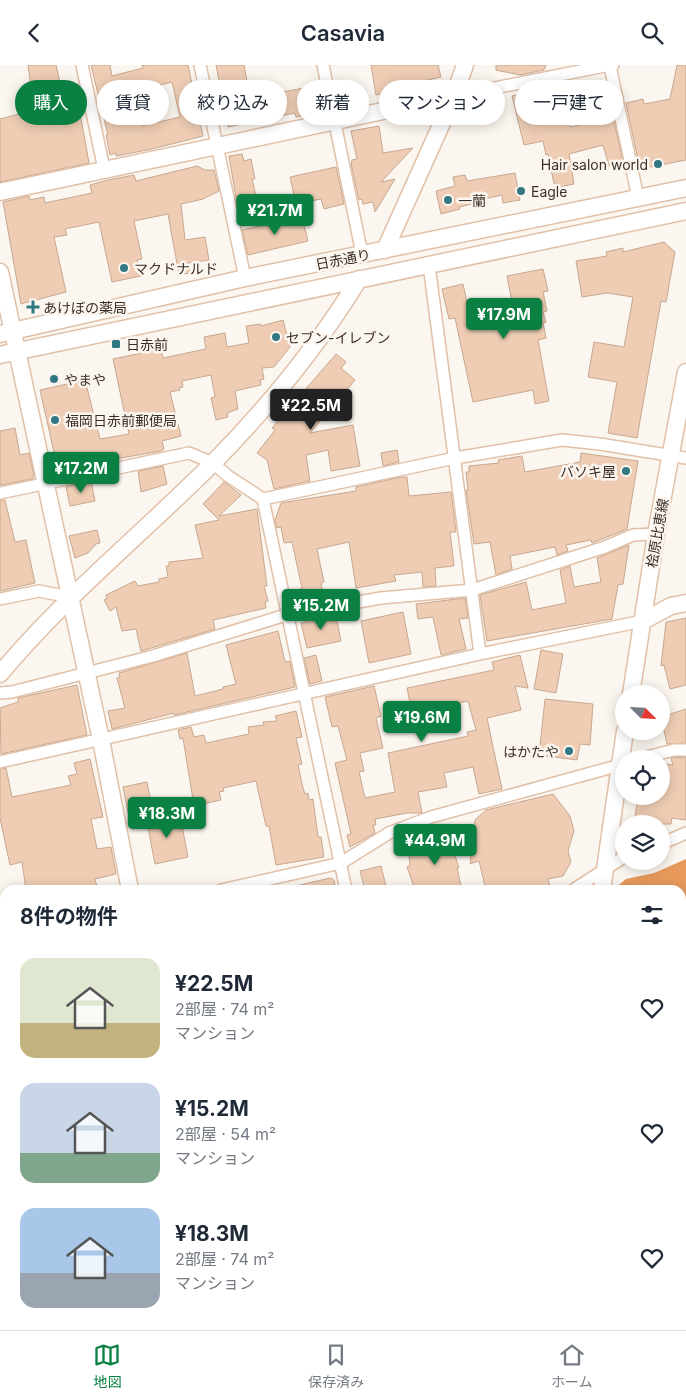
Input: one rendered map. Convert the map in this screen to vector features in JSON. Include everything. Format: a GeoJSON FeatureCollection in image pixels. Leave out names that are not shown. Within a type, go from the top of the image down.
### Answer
{"type":"FeatureCollection","features":[{"type":"Feature","properties":{"kind":"street"},"geometry":{"type":"LineString","coordinates":[[82,65],[104,169]]}},
{"type":"Feature","properties":{"kind":"street"},"geometry":{"type":"LineString","coordinates":[[200,65],[245,278]]}},
{"type":"Feature","properties":{"kind":"street"},"geometry":{"type":"LineString","coordinates":[[323,65],[326,80]]}},
{"type":"Feature","properties":{"kind":"street"},"geometry":{"type":"LineString","coordinates":[[460,80],[465,65]]}},
{"type":"Feature","properties":{"kind":"street"},"geometry":{"type":"LineString","coordinates":[[505,86],[611,65],[638,198]]}},
{"type":"Feature","properties":{"kind":"street"},"geometry":{"type":"LineString","coordinates":[[0,192],[311,125]]}},
{"type":"Feature","properties":{"kind":"street"},"geometry":{"type":"LineString","coordinates":[[336,125],[362,254]]}},
{"type":"Feature","properties":{"kind":"street"},"geometry":{"type":"LineString","coordinates":[[385,250],[441,125]]}},
{"type":"Feature","properties":{"kind":"street","name":"日赤通り"},"geometry":{"type":"LineString","coordinates":[[6,332],[245,278],[686,188]]}},
{"type":"Feature","properties":{"kind":"street","name":"日赤通り"},"geometry":{"type":"LineString","coordinates":[[0,355],[686,211]]}},
{"type":"Feature","properties":{"kind":"street"},"geometry":{"type":"LineString","coordinates":[[429,265],[480,654]]}},
{"type":"Feature","properties":{"kind":"street"},"geometry":{"type":"LineString","coordinates":[[0,273],[6,332],[18,351],[102,740],[129,885]]}},
{"type":"Feature","properties":{"kind":"street"},"geometry":{"type":"LineString","coordinates":[[0,675],[70,597],[213,463],[290,378],[335,318],[359,279]]}},
{"type":"Feature","properties":{"kind":"street","name":"桧原比恵線"},"geometry":{"type":"LineString","coordinates":[[632,685],[656,534],[679,456],[686,372]]}},
{"type":"Feature","properties":{"kind":"street"},"geometry":{"type":"LineString","coordinates":[[0,493],[189,453],[213,463],[228,477],[263,499],[455,458],[562,440],[679,456]]}},
{"type":"Feature","properties":{"kind":"street"},"geometry":{"type":"LineString","coordinates":[[263,499],[345,885]]}},
{"type":"Feature","properties":{"kind":"street"},"geometry":{"type":"LineString","coordinates":[[0,693],[87,675],[288,614],[381,598],[472,590],[605,547],[632,535],[656,534]]}},
{"type":"Feature","properties":{"kind":"street"},"geometry":{"type":"LineString","coordinates":[[0,599],[39,591],[70,597]]}},
{"type":"Feature","properties":{"kind":"street"},"geometry":{"type":"LineString","coordinates":[[0,762],[480,654],[643,621],[671,606],[686,603]]}},
{"type":"Feature","properties":{"kind":"street"},"geometry":{"type":"LineString","coordinates":[[670,751],[686,750]]}},
{"type":"Feature","properties":{"kind":"street"},"geometry":{"type":"LineString","coordinates":[[243,885],[340,863],[389,833],[431,817],[615,767]]}},
{"type":"Feature","properties":{"kind":"street"},"geometry":{"type":"LineString","coordinates":[[602,885],[615,804]]}},
{"type":"Feature","properties":{"kind":"street"},"geometry":{"type":"LineString","coordinates":[[670,841],[686,833]]}},
{"type":"Feature","properties":{"kind":"street"},"geometry":{"type":"LineString","coordinates":[[581,885],[615,863]]}},
{"type":"Feature","properties":{"kind":"shaded area"},"geometry":{"type":"Polygon","coordinates":[[[686,859],[686,885],[619,885],[626,879],[661,870],[670,870],[670,866],[686,859]]]}},
{"type":"Feature","properties":{"kind":"building"},"geometry":{"type":"Polygon","coordinates":[[[28,65],[56,65],[59,80],[30,80],[28,65]]]}},
{"type":"Feature","properties":{"kind":"building"},"geometry":{"type":"Polygon","coordinates":[[[91,65],[110,65],[112,76],[143,68],[142,65],[188,65],[191,80],[179,80],[179,113],[172,82],[169,83],[169,80],[97,80],[97,90],[91,65]]]}},
{"type":"Feature","properties":{"kind":"building"},"geometry":{"type":"Polygon","coordinates":[[[216,65],[244,65],[247,80],[219,80],[216,65]]]}},
{"type":"Feature","properties":{"kind":"building"},"geometry":{"type":"Polygon","coordinates":[[[371,65],[438,65],[441,77],[428,80],[379,80],[379,94],[376,95],[371,65]]]}},
{"type":"Feature","properties":{"kind":"building"},"geometry":{"type":"Polygon","coordinates":[[[496,65],[546,65],[544,70],[520,75],[496,70],[496,65]]]}},
{"type":"Feature","properties":{"kind":"building"},"geometry":{"type":"Polygon","coordinates":[[[677,65],[686,65],[686,160],[640,169],[626,103],[643,99],[644,104],[670,99],[677,65]]]}},
{"type":"Feature","properties":{"kind":"building"},"geometry":{"type":"Polygon","coordinates":[[[297,89],[297,117],[295,113],[287,115],[287,91],[297,89]]]}},
{"type":"Feature","properties":{"kind":"building"},"geometry":{"type":"Polygon","coordinates":[[[515,95],[515,108],[512,96],[515,95]]]}},
{"type":"Feature","properties":{"kind":"building"},"geometry":{"type":"Polygon","coordinates":[[[15,115],[15,125],[82,125],[89,163],[0,182],[0,119],[15,115]]]}},
{"type":"Feature","properties":{"kind":"building"},"geometry":{"type":"Polygon","coordinates":[[[179,117],[179,125],[201,125],[203,136],[116,156],[116,153],[110,155],[106,135],[108,135],[106,125],[169,125],[169,120],[179,117]]]}},
{"type":"Feature","properties":{"kind":"building"},"geometry":{"type":"Polygon","coordinates":[[[519,125],[571,125],[571,127],[579,125],[615,125],[623,162],[609,166],[603,145],[569,154],[574,184],[559,187],[558,183],[554,184],[548,154],[546,155],[543,141],[524,145],[519,125]]]}},
{"type":"Feature","properties":{"kind":"building"},"geometry":{"type":"Polygon","coordinates":[[[379,126],[383,153],[413,148],[381,182],[395,179],[375,212],[373,202],[363,204],[362,199],[359,200],[351,164],[352,160],[357,159],[351,131],[379,126]]]}},
{"type":"Feature","properties":{"kind":"building"},"geometry":{"type":"Polygon","coordinates":[[[242,154],[244,161],[251,159],[255,179],[252,179],[257,200],[237,204],[229,156],[242,154]]]}},
{"type":"Feature","properties":{"kind":"building"},"geometry":{"type":"Polygon","coordinates":[[[197,166],[205,170],[214,170],[219,191],[203,199],[181,204],[185,240],[205,237],[209,260],[188,263],[190,273],[179,275],[168,214],[134,221],[142,259],[137,260],[141,276],[112,282],[99,222],[65,229],[67,235],[54,237],[66,292],[21,304],[3,202],[29,196],[30,200],[44,197],[45,203],[92,193],[90,185],[108,180],[134,175],[136,181],[197,166]]]}},
{"type":"Feature","properties":{"kind":"building"},"geometry":{"type":"Polygon","coordinates":[[[336,167],[344,204],[324,209],[321,199],[296,204],[290,177],[336,167]]]}},
{"type":"Feature","properties":{"kind":"building"},"geometry":{"type":"Polygon","coordinates":[[[515,173],[520,200],[503,203],[502,195],[471,202],[472,204],[459,207],[460,209],[441,214],[436,191],[455,186],[453,177],[465,175],[467,181],[515,173]]]}},
{"type":"Feature","properties":{"kind":"building"},"geometry":{"type":"Polygon","coordinates":[[[302,217],[308,241],[248,255],[242,230],[302,217]]]}},
{"type":"Feature","properties":{"kind":"building"},"geometry":{"type":"Polygon","coordinates":[[[664,242],[675,252],[666,302],[661,301],[637,438],[608,433],[617,382],[588,377],[594,342],[624,347],[633,297],[607,293],[582,297],[576,261],[607,256],[606,252],[623,248],[623,252],[664,242]]]}},
{"type":"Feature","properties":{"kind":"building"},"geometry":{"type":"Polygon","coordinates":[[[543,269],[548,291],[543,292],[547,311],[543,312],[546,322],[543,323],[546,338],[538,340],[549,401],[535,404],[533,390],[473,402],[455,318],[449,319],[442,289],[463,284],[470,316],[513,307],[507,276],[543,269]]]}},
{"type":"Feature","properties":{"kind":"building"},"geometry":{"type":"Polygon","coordinates":[[[283,320],[290,347],[274,367],[262,368],[264,379],[260,380],[261,385],[235,391],[238,409],[227,413],[228,417],[216,420],[211,398],[215,397],[211,375],[182,381],[183,387],[179,388],[180,390],[170,392],[181,436],[162,441],[164,449],[104,461],[105,463],[60,473],[53,468],[51,462],[56,461],[40,390],[85,380],[100,439],[129,434],[113,359],[161,349],[163,358],[206,349],[204,337],[225,333],[227,347],[249,343],[246,326],[261,324],[261,326],[283,320]]]}},
{"type":"Feature","properties":{"kind":"building"},"geometry":{"type":"Polygon","coordinates":[[[336,354],[346,362],[341,368],[355,380],[310,433],[353,425],[360,466],[331,471],[328,450],[306,455],[310,481],[274,489],[267,460],[257,453],[275,430],[272,428],[336,354]]]}},
{"type":"Feature","properties":{"kind":"building"},"geometry":{"type":"Polygon","coordinates":[[[15,428],[20,455],[29,453],[34,476],[32,479],[0,485],[0,431],[15,428]]]}},
{"type":"Feature","properties":{"kind":"building"},"geometry":{"type":"Polygon","coordinates":[[[397,450],[399,462],[383,466],[381,453],[397,450]]]}},
{"type":"Feature","properties":{"kind":"building"},"geometry":{"type":"Polygon","coordinates":[[[581,453],[638,461],[627,529],[592,543],[591,540],[566,545],[568,551],[557,555],[555,547],[510,556],[512,569],[496,575],[490,542],[474,544],[466,490],[468,490],[466,472],[469,472],[469,466],[499,463],[498,460],[522,456],[525,472],[580,462],[581,453]]]}},
{"type":"Feature","properties":{"kind":"building"},"geometry":{"type":"Polygon","coordinates":[[[163,466],[167,484],[141,492],[138,471],[163,466]]]}},
{"type":"Feature","properties":{"kind":"building"},"geometry":{"type":"Polygon","coordinates":[[[407,477],[409,496],[451,492],[456,532],[450,532],[454,566],[435,568],[436,586],[423,587],[422,572],[394,575],[396,581],[356,588],[349,542],[317,549],[324,582],[321,583],[324,600],[302,604],[300,589],[302,588],[292,542],[284,543],[281,527],[277,528],[275,520],[281,503],[356,491],[356,487],[407,477]]]}},
{"type":"Feature","properties":{"kind":"building"},"geometry":{"type":"Polygon","coordinates":[[[91,481],[95,501],[70,506],[66,487],[91,481]]]}},
{"type":"Feature","properties":{"kind":"building"},"geometry":{"type":"Polygon","coordinates":[[[224,482],[241,495],[219,516],[257,509],[267,586],[264,586],[268,601],[265,602],[266,608],[213,620],[215,629],[141,651],[136,629],[122,631],[116,607],[110,611],[104,600],[107,598],[106,595],[135,581],[138,586],[159,582],[159,579],[168,577],[166,566],[169,566],[169,562],[203,558],[195,525],[219,520],[203,504],[224,482]]]}},
{"type":"Feature","properties":{"kind":"building"},"geometry":{"type":"Polygon","coordinates":[[[0,500],[5,500],[15,542],[26,540],[35,583],[0,591],[0,500]]]}},
{"type":"Feature","properties":{"kind":"building"},"geometry":{"type":"Polygon","coordinates":[[[97,530],[100,543],[96,544],[88,553],[75,558],[69,536],[97,530]]]}},
{"type":"Feature","properties":{"kind":"building"},"geometry":{"type":"Polygon","coordinates":[[[629,545],[623,584],[618,585],[612,619],[487,641],[480,595],[526,582],[532,610],[566,603],[560,570],[570,566],[574,587],[601,582],[597,558],[629,545]]]}},
{"type":"Feature","properties":{"kind":"building"},"geometry":{"type":"Polygon","coordinates":[[[465,598],[468,618],[459,619],[466,649],[441,655],[433,617],[418,619],[416,604],[465,598]]]}},
{"type":"Feature","properties":{"kind":"building"},"geometry":{"type":"Polygon","coordinates":[[[403,612],[411,654],[369,663],[361,621],[403,612]]]}},
{"type":"Feature","properties":{"kind":"building"},"geometry":{"type":"Polygon","coordinates":[[[327,615],[328,617],[336,616],[341,641],[307,648],[301,623],[306,622],[305,619],[327,615]]]}},
{"type":"Feature","properties":{"kind":"building"},"geometry":{"type":"Polygon","coordinates":[[[686,618],[686,685],[670,689],[664,665],[661,666],[666,622],[686,618]]]}},
{"type":"Feature","properties":{"kind":"building"},"geometry":{"type":"Polygon","coordinates":[[[278,631],[285,662],[290,661],[295,687],[174,715],[174,713],[112,729],[108,711],[125,708],[117,678],[120,677],[119,673],[187,653],[195,696],[223,689],[223,687],[236,684],[226,645],[278,631]]]}},
{"type":"Feature","properties":{"kind":"building"},"geometry":{"type":"Polygon","coordinates":[[[541,650],[563,654],[556,693],[534,689],[541,650]]]}},
{"type":"Feature","properties":{"kind":"building"},"geometry":{"type":"Polygon","coordinates":[[[316,655],[322,681],[310,684],[304,658],[316,655]]]}},
{"type":"Feature","properties":{"kind":"building"},"geometry":{"type":"Polygon","coordinates":[[[520,655],[528,688],[515,686],[521,710],[487,718],[502,789],[479,794],[473,767],[444,773],[447,787],[418,792],[422,813],[407,813],[375,819],[376,825],[373,825],[375,833],[350,847],[347,835],[351,834],[335,763],[347,760],[338,726],[332,727],[325,697],[374,686],[381,716],[376,718],[383,748],[360,753],[364,771],[359,772],[365,798],[395,792],[388,753],[468,736],[467,732],[476,730],[468,701],[412,713],[407,688],[494,670],[492,662],[520,655]]]}},
{"type":"Feature","properties":{"kind":"building"},"geometry":{"type":"Polygon","coordinates":[[[77,685],[87,735],[1,754],[0,708],[18,702],[18,698],[77,685]]]}},
{"type":"Feature","properties":{"kind":"building"},"geometry":{"type":"Polygon","coordinates":[[[545,699],[593,704],[590,745],[580,744],[577,760],[539,755],[545,699]]]}},
{"type":"Feature","properties":{"kind":"building"},"geometry":{"type":"Polygon","coordinates":[[[686,709],[686,743],[667,744],[666,740],[670,740],[670,714],[686,709]]]}},
{"type":"Feature","properties":{"kind":"building"},"geometry":{"type":"Polygon","coordinates":[[[296,711],[302,737],[296,738],[302,764],[298,765],[305,794],[308,793],[309,800],[313,799],[318,837],[321,837],[324,857],[276,865],[269,826],[266,826],[256,781],[223,788],[224,791],[219,792],[221,800],[194,806],[183,738],[180,739],[178,730],[191,727],[194,737],[204,735],[206,743],[249,734],[248,727],[264,725],[263,722],[277,721],[275,716],[296,711]]]}},
{"type":"Feature","properties":{"kind":"building"},"geometry":{"type":"Polygon","coordinates":[[[686,757],[686,820],[672,818],[670,824],[670,815],[635,815],[637,805],[670,805],[670,764],[673,765],[671,758],[686,757]]]}},
{"type":"Feature","properties":{"kind":"building"},"geometry":{"type":"Polygon","coordinates":[[[90,759],[103,817],[91,819],[97,849],[111,847],[116,874],[95,879],[97,885],[25,885],[22,862],[10,865],[0,818],[0,769],[6,768],[12,797],[71,785],[68,776],[77,774],[74,763],[90,759]]]}},
{"type":"Feature","properties":{"kind":"building"},"geometry":{"type":"Polygon","coordinates":[[[147,782],[153,812],[129,817],[123,787],[147,782]]]}},
{"type":"Feature","properties":{"kind":"building"},"geometry":{"type":"Polygon","coordinates":[[[553,794],[570,816],[574,831],[568,851],[571,862],[563,876],[548,879],[550,885],[485,885],[479,861],[470,864],[475,820],[486,810],[553,794]]]}},
{"type":"Feature","properties":{"kind":"building"},"geometry":{"type":"Polygon","coordinates":[[[180,815],[188,857],[155,864],[147,822],[180,815]]]}},
{"type":"Feature","properties":{"kind":"building"},"geometry":{"type":"Polygon","coordinates":[[[437,826],[447,851],[453,849],[459,868],[457,868],[461,885],[413,885],[407,867],[410,865],[409,856],[431,849],[424,832],[437,826]]]}},
{"type":"Feature","properties":{"kind":"building"},"geometry":{"type":"Polygon","coordinates":[[[381,866],[386,885],[364,885],[360,871],[381,866]]]}},
{"type":"Feature","properties":{"kind":"building"},"geometry":{"type":"Polygon","coordinates":[[[330,878],[334,880],[335,885],[300,885],[330,878]]]}},
{"type":"Feature","properties":{"kind":"place","name":"Hair salon world"},"geometry":{"type":"Point","coordinates":[658,164]}},
{"type":"Feature","properties":{"kind":"place","name":"Eagle"},"geometry":{"type":"Point","coordinates":[521,191]}},
{"type":"Feature","properties":{"kind":"place","name":"一蘭"},"geometry":{"type":"Point","coordinates":[448,200]}},
{"type":"Feature","properties":{"kind":"place","name":"マクドナルド"},"geometry":{"type":"Point","coordinates":[124,268]}},
{"type":"Feature","properties":{"kind":"place","name":"あけぼの薬局"},"geometry":{"type":"Point","coordinates":[33,307]}},
{"type":"Feature","properties":{"kind":"place","name":"セブン-イレブン"},"geometry":{"type":"Point","coordinates":[276,337]}},
{"type":"Feature","properties":{"kind":"place","name":"日赤前"},"geometry":{"type":"Point","coordinates":[116,344]}},
{"type":"Feature","properties":{"kind":"place","name":"やまや"},"geometry":{"type":"Point","coordinates":[54,379]}},
{"type":"Feature","properties":{"kind":"place","name":"福岡日赤前郵便局"},"geometry":{"type":"Point","coordinates":[55,420]}},
{"type":"Feature","properties":{"kind":"place","name":"バソキ屋"},"geometry":{"type":"Point","coordinates":[626,471]}},
{"type":"Feature","properties":{"kind":"place","name":"はかたや"},"geometry":{"type":"Point","coordinates":[569,751]}}]}
